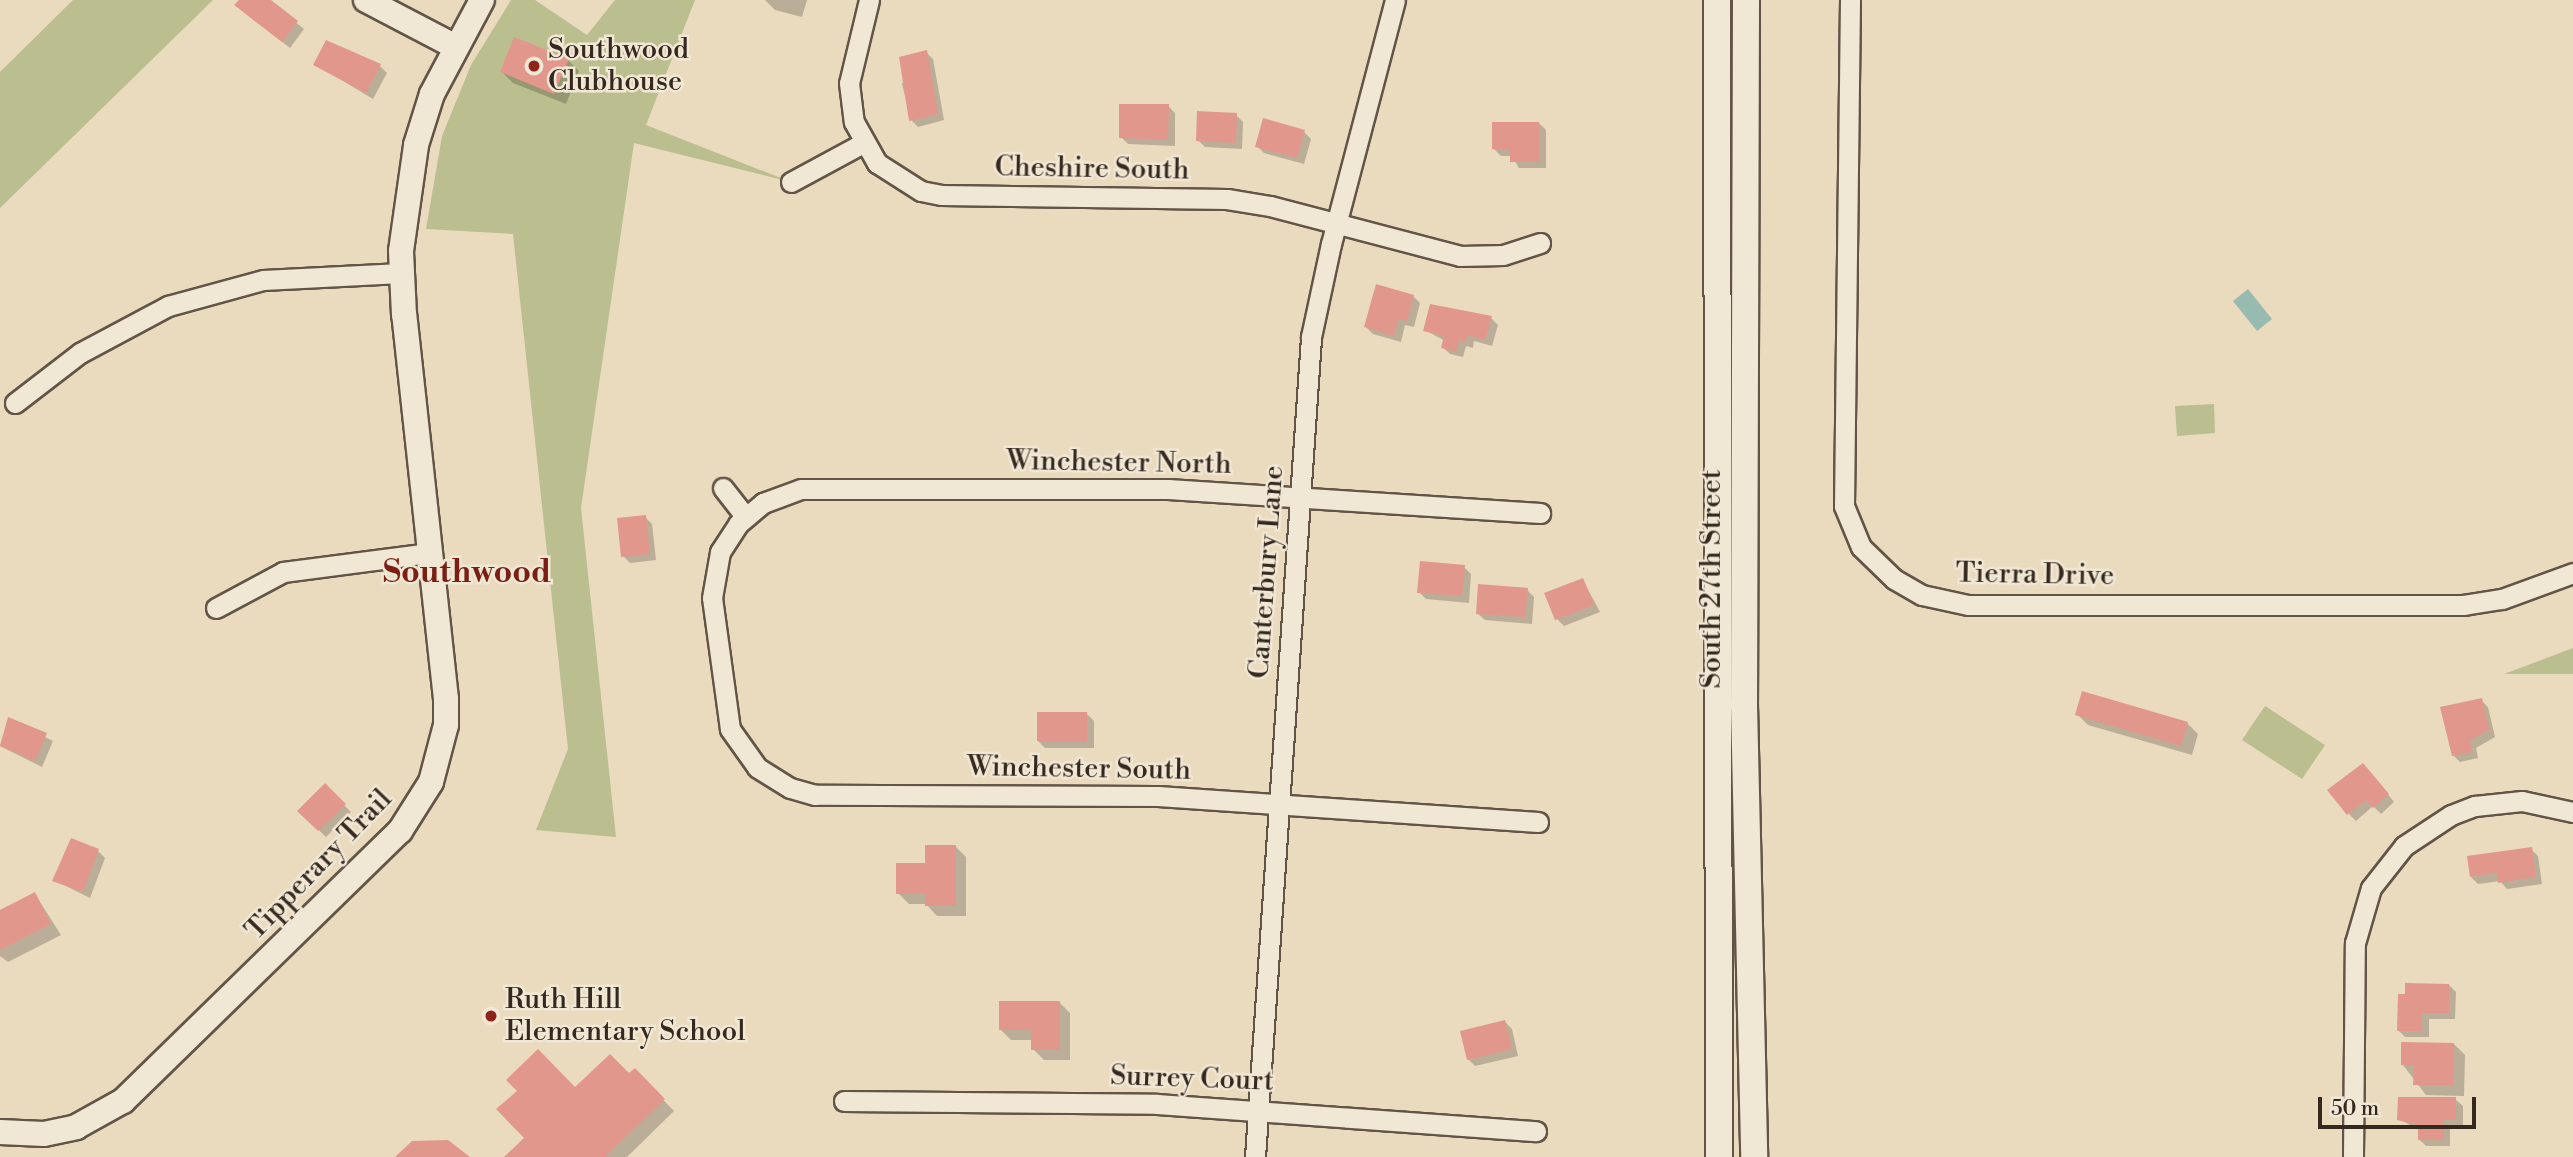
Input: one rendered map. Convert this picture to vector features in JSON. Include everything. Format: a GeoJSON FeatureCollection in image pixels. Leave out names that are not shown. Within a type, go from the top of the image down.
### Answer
{"type":"FeatureCollection","features":[{"type":"Feature","properties":{"kind":"main road","name":"South 27th Street"},"geometry":{"type":"LineString","coordinates":[[1717,0],[1719,1157]]}},
{"type":"Feature","properties":{"kind":"main road","name":"South 27th Street"},"geometry":{"type":"LineString","coordinates":[[1746,0],[1744,705],[1754,1157]]}},
{"type":"Feature","properties":{"kind":"street"},"geometry":{"type":"LineString","coordinates":[[366,0],[454,46]]}},
{"type":"Feature","properties":{"kind":"street","name":"Tipperary Trail"},"geometry":{"type":"LineString","coordinates":[[0,1132],[44,1134],[76,1127],[123,1101],[391,840],[415,811],[431,782],[446,725],[401,273],[406,198],[416,145],[454,46],[482,0]]}},
{"type":"Feature","properties":{"kind":"street","name":"Cheshire South"},"geometry":{"type":"LineString","coordinates":[[869,0],[849,83],[854,122],[863,143],[897,179],[941,195],[1227,199],[1336,223],[1461,256],[1503,255],[1540,243]]}},
{"type":"Feature","properties":{"kind":"street","name":"Canterbury Lane"},"geometry":{"type":"LineString","coordinates":[[1255,1157],[1311,337],[1336,223],[1395,0]]}},
{"type":"Feature","properties":{"kind":"street","name":"Tierra Drive"},"geometry":{"type":"LineString","coordinates":[[1850,0],[1844,198],[1844,506],[1861,547],[1894,579],[1922,595],[1968,605],[2463,605],[2502,599],[2573,573]]}},
{"type":"Feature","properties":{"kind":"street"},"geometry":{"type":"LineString","coordinates":[[791,182],[863,143]]}},
{"type":"Feature","properties":{"kind":"street"},"geometry":{"type":"LineString","coordinates":[[15,403],[92,346],[180,302],[262,281],[401,273]]}},
{"type":"Feature","properties":{"kind":"street"},"geometry":{"type":"LineString","coordinates":[[723,488],[746,517]]}},
{"type":"Feature","properties":{"kind":"street","name":"Winchester North"},"geometry":{"type":"LineString","coordinates":[[717,647],[713,578],[720,552],[746,517],[781,495],[818,488],[1168,489],[1540,513]]}},
{"type":"Feature","properties":{"kind":"street"},"geometry":{"type":"LineString","coordinates":[[216,608],[283,572],[430,553]]}},
{"type":"Feature","properties":{"kind":"street","name":"Winchester South"},"geometry":{"type":"LineString","coordinates":[[717,647],[730,729],[757,767],[790,788],[816,794],[1158,796],[1538,822]]}},
{"type":"Feature","properties":{"kind":"street"},"geometry":{"type":"LineString","coordinates":[[2353,1157],[2355,943],[2371,888],[2389,862],[2428,828],[2475,806],[2522,801],[2573,811]]}},
{"type":"Feature","properties":{"kind":"street","name":"Surrey Court"},"geometry":{"type":"LineString","coordinates":[[845,1101],[1259,1108],[1536,1130]]}},
{"type":"Feature","properties":{"kind":"green space"},"geometry":{"type":"Polygon","coordinates":[[[73,0],[213,0],[0,208],[0,72],[73,0]]]}},
{"type":"Feature","properties":{"kind":"green space"},"geometry":{"type":"Polygon","coordinates":[[[511,0],[535,0],[587,35],[615,0],[695,0],[646,125],[791,182],[634,143],[581,508],[616,837],[536,830],[568,749],[513,234],[426,229],[442,136],[471,65],[511,0]]]}},
{"type":"Feature","properties":{"kind":"green space"},"geometry":{"type":"Polygon","coordinates":[[[2214,404],[2215,433],[2177,436],[2175,406],[2214,404]]]}},
{"type":"Feature","properties":{"kind":"green space"},"geometry":{"type":"Polygon","coordinates":[[[2573,648],[2573,674],[2504,674],[2573,648]]]}},
{"type":"Feature","properties":{"kind":"green space"},"geometry":{"type":"Polygon","coordinates":[[[2265,706],[2325,745],[2302,779],[2242,740],[2265,706]]]}},
{"type":"Feature","properties":{"kind":"water"},"geometry":{"type":"Polygon","coordinates":[[[2248,289],[2272,319],[2257,331],[2233,301],[2248,289]]]}},
{"type":"Feature","properties":{"kind":"building"},"geometry":{"type":"Polygon","coordinates":[[[239,0],[271,0],[298,21],[282,42],[234,5],[239,0]]]}},
{"type":"Feature","properties":{"kind":"building","name":"Southwood Clubhouse"},"geometry":{"type":"Polygon","coordinates":[[[514,37],[569,59],[554,94],[500,72],[514,37]]]}},
{"type":"Feature","properties":{"kind":"building"},"geometry":{"type":"Polygon","coordinates":[[[326,40],[381,64],[366,93],[313,65],[326,40]]]}},
{"type":"Feature","properties":{"kind":"building"},"geometry":{"type":"Polygon","coordinates":[[[927,50],[938,114],[909,121],[899,57],[927,50]]]}},
{"type":"Feature","properties":{"kind":"building"},"geometry":{"type":"Polygon","coordinates":[[[1119,104],[1169,104],[1168,140],[1119,138],[1119,104]]]}},
{"type":"Feature","properties":{"kind":"building"},"geometry":{"type":"Polygon","coordinates":[[[1197,111],[1237,113],[1236,143],[1196,141],[1197,111]]]}},
{"type":"Feature","properties":{"kind":"building"},"geometry":{"type":"Polygon","coordinates":[[[1263,118],[1305,130],[1297,158],[1255,147],[1263,118]]]}},
{"type":"Feature","properties":{"kind":"building"},"geometry":{"type":"Polygon","coordinates":[[[1492,122],[1539,122],[1539,162],[1510,162],[1510,150],[1492,149],[1492,122]]]}},
{"type":"Feature","properties":{"kind":"building"},"geometry":{"type":"Polygon","coordinates":[[[1376,284],[1414,295],[1407,321],[1398,319],[1394,336],[1364,327],[1376,284]]]}},
{"type":"Feature","properties":{"kind":"building"},"geometry":{"type":"Polygon","coordinates":[[[1430,304],[1492,316],[1485,340],[1467,335],[1466,342],[1459,340],[1456,352],[1441,348],[1444,336],[1423,331],[1430,304]]]}},
{"type":"Feature","properties":{"kind":"building"},"geometry":{"type":"Polygon","coordinates":[[[646,515],[650,554],[621,557],[617,518],[646,515]]]}},
{"type":"Feature","properties":{"kind":"building"},"geometry":{"type":"Polygon","coordinates":[[[1420,561],[1465,565],[1462,596],[1417,593],[1420,561]]]}},
{"type":"Feature","properties":{"kind":"building"},"geometry":{"type":"Polygon","coordinates":[[[1583,578],[1594,605],[1555,620],[1544,593],[1583,578]]]}},
{"type":"Feature","properties":{"kind":"building"},"geometry":{"type":"Polygon","coordinates":[[[1478,584],[1528,588],[1525,617],[1476,614],[1478,584]]]}},
{"type":"Feature","properties":{"kind":"building"},"geometry":{"type":"Polygon","coordinates":[[[2082,691],[2188,722],[2181,746],[2075,715],[2082,691]]]}},
{"type":"Feature","properties":{"kind":"building"},"geometry":{"type":"Polygon","coordinates":[[[2482,698],[2489,730],[2470,740],[2472,752],[2452,756],[2440,707],[2482,698]]]}},
{"type":"Feature","properties":{"kind":"building"},"geometry":{"type":"Polygon","coordinates":[[[1037,712],[1087,712],[1087,742],[1037,741],[1037,712]]]}},
{"type":"Feature","properties":{"kind":"building"},"geometry":{"type":"Polygon","coordinates":[[[8,717],[47,733],[35,761],[0,746],[8,717]]]}},
{"type":"Feature","properties":{"kind":"building"},"geometry":{"type":"Polygon","coordinates":[[[2363,763],[2389,794],[2373,808],[2366,800],[2347,815],[2327,790],[2363,763]]]}},
{"type":"Feature","properties":{"kind":"building"},"geometry":{"type":"Polygon","coordinates":[[[325,783],[346,804],[318,831],[297,811],[325,783]]]}},
{"type":"Feature","properties":{"kind":"building"},"geometry":{"type":"Polygon","coordinates":[[[71,838],[99,849],[83,892],[52,881],[71,838]]]}},
{"type":"Feature","properties":{"kind":"building"},"geometry":{"type":"Polygon","coordinates":[[[925,845],[956,845],[956,906],[925,906],[925,893],[896,894],[896,863],[925,863],[925,845]]]}},
{"type":"Feature","properties":{"kind":"building"},"geometry":{"type":"Polygon","coordinates":[[[2532,847],[2536,877],[2498,883],[2497,873],[2470,877],[2467,856],[2532,847]]]}},
{"type":"Feature","properties":{"kind":"building"},"geometry":{"type":"Polygon","coordinates":[[[35,892],[51,924],[0,950],[0,910],[35,892]]]}},
{"type":"Feature","properties":{"kind":"building"},"geometry":{"type":"Polygon","coordinates":[[[2405,983],[2449,984],[2449,1013],[2422,1013],[2422,1031],[2397,1031],[2398,994],[2405,994],[2405,983]]]}},
{"type":"Feature","properties":{"kind":"building"},"geometry":{"type":"Polygon","coordinates":[[[999,1001],[1060,1001],[1060,1050],[1031,1050],[1031,1030],[999,1030],[999,1001]]]}},
{"type":"Feature","properties":{"kind":"building"},"geometry":{"type":"Polygon","coordinates":[[[1505,1020],[1512,1049],[1467,1060],[1460,1031],[1505,1020]]]}},
{"type":"Feature","properties":{"kind":"building"},"geometry":{"type":"Polygon","coordinates":[[[2401,1042],[2454,1043],[2454,1085],[2413,1085],[2414,1066],[2401,1065],[2401,1042]]]}},
{"type":"Feature","properties":{"kind":"building","name":"Ruth Hill Elementary School"},"geometry":{"type":"Polygon","coordinates":[[[538,1049],[575,1087],[610,1054],[629,1073],[635,1068],[665,1099],[605,1157],[504,1157],[524,1138],[496,1109],[517,1091],[506,1080],[538,1049]]]}},
{"type":"Feature","properties":{"kind":"building"},"geometry":{"type":"Polygon","coordinates":[[[2398,1097],[2456,1097],[2456,1120],[2444,1120],[2444,1140],[2418,1140],[2418,1125],[2397,1120],[2398,1097]]]}},
{"type":"Feature","properties":{"kind":"building"},"geometry":{"type":"Polygon","coordinates":[[[448,1140],[470,1157],[395,1157],[412,1141],[448,1140]]]}},
{"type":"Feature","properties":{"kind":"place","name":"Southwood Clubhouse"},"geometry":{"type":"Point","coordinates":[534,66]}},
{"type":"Feature","properties":{"kind":"place","name":"Ruth Hill Elementary School"},"geometry":{"type":"Point","coordinates":[491,1016]}},
{"type":"Feature","properties":{"kind":"district","name":"Southwood"},"geometry":{"type":"Point","coordinates":[467,572]}}]}
